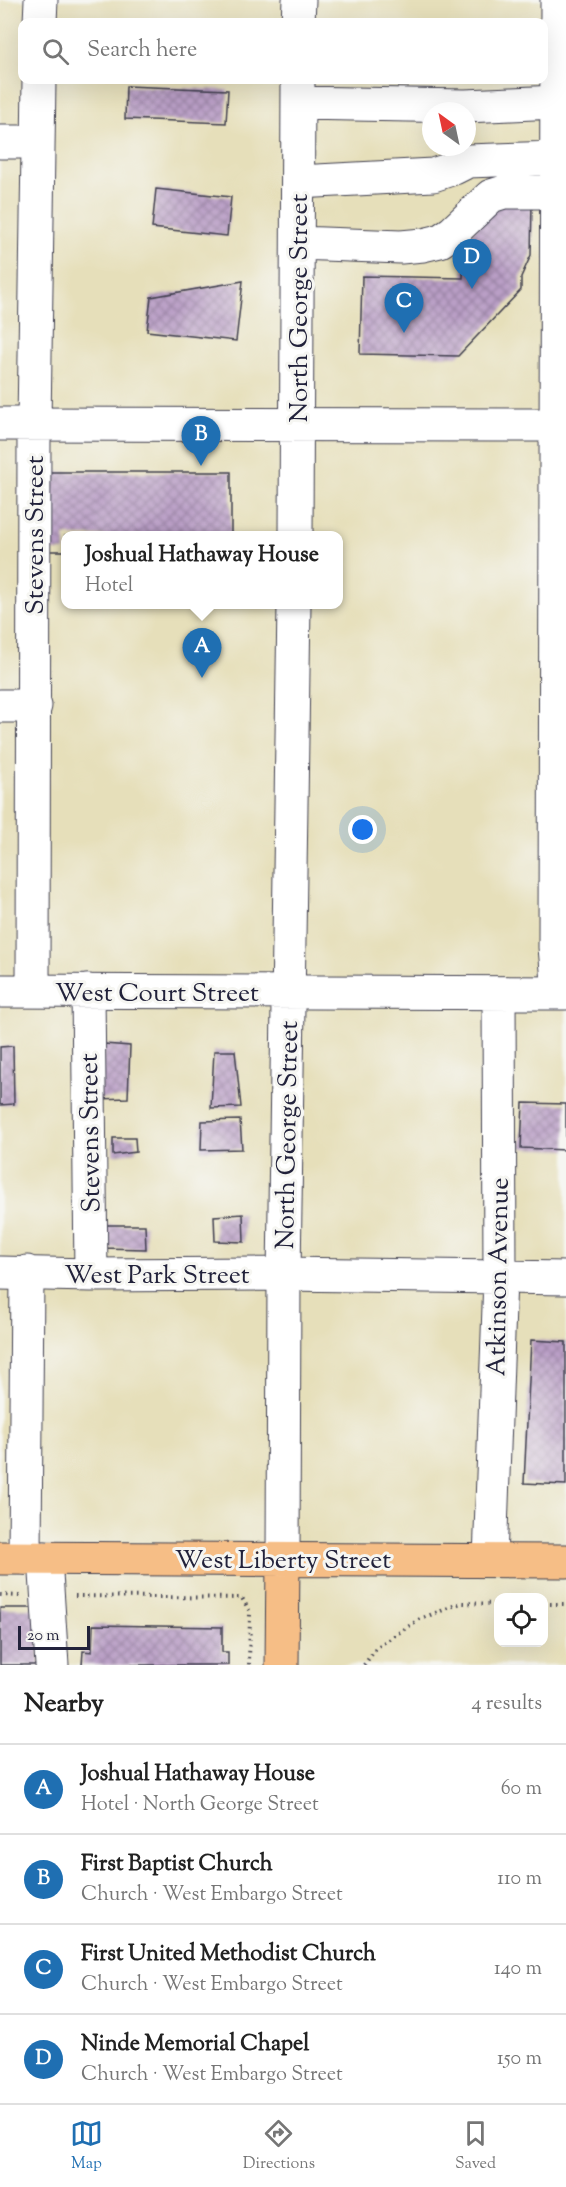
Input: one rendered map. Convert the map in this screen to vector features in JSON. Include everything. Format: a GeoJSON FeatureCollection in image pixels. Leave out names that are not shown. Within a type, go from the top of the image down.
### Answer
{"type":"FeatureCollection","features":[{"type":"Feature","properties":{"kind":"main road","name":"West Liberty Street"},"geometry":{"type":"LineString","coordinates":[[23,1558],[566,1561]]}},
{"type":"Feature","properties":{"kind":"main road","name":"North George Street"},"geometry":{"type":"LineString","coordinates":[[282,1665],[283,1560]]}},
{"type":"Feature","properties":{"kind":"street"},"geometry":{"type":"LineString","coordinates":[[40,18],[41,0]]}},
{"type":"Feature","properties":{"kind":"street"},"geometry":{"type":"LineString","coordinates":[[298,0],[298,18]]}},
{"type":"Feature","properties":{"kind":"street"},"geometry":{"type":"LineString","coordinates":[[557,0],[550,57],[559,147],[556,192],[562,425],[561,711],[555,947],[562,993]]}},
{"type":"Feature","properties":{"kind":"street","name":"Stevens Street"},"geometry":{"type":"LineString","coordinates":[[33,991],[34,424],[39,84]]}},
{"type":"Feature","properties":{"kind":"street"},"geometry":{"type":"LineString","coordinates":[[298,91],[465,106],[556,102]]}},
{"type":"Feature","properties":{"kind":"street","name":"North George Street"},"geometry":{"type":"LineString","coordinates":[[296,531],[298,91]]}},
{"type":"Feature","properties":{"kind":"street"},"geometry":{"type":"LineString","coordinates":[[0,142],[38,142]]}},
{"type":"Feature","properties":{"kind":"street"},"geometry":{"type":"LineString","coordinates":[[298,182],[433,175],[468,161],[559,147]]}},
{"type":"Feature","properties":{"kind":"street"},"geometry":{"type":"LineString","coordinates":[[298,243],[401,247],[423,245],[440,241],[453,232],[491,196],[504,192],[556,192]]}},
{"type":"Feature","properties":{"kind":"street"},"geometry":{"type":"LineString","coordinates":[[0,424],[562,425]]}},
{"type":"Feature","properties":{"kind":"street","name":"North George Street"},"geometry":{"type":"LineString","coordinates":[[283,1560],[284,1274],[294,609]]}},
{"type":"Feature","properties":{"kind":"street"},"geometry":{"type":"LineString","coordinates":[[0,706],[35,706]]}},
{"type":"Feature","properties":{"kind":"street","name":"West Court Street"},"geometry":{"type":"LineString","coordinates":[[0,991],[562,993]]}},
{"type":"Feature","properties":{"kind":"street","name":"Stevens Street"},"geometry":{"type":"LineString","coordinates":[[88,991],[91,1275]]}},
{"type":"Feature","properties":{"kind":"street","name":"Atkinson Avenue"},"geometry":{"type":"LineString","coordinates":[[490,1560],[500,1278],[499,993]]}},
{"type":"Feature","properties":{"kind":"street"},"geometry":{"type":"LineString","coordinates":[[13,1273],[13,1388],[23,1558],[48,1596],[52,1665]]}},
{"type":"Feature","properties":{"kind":"street","name":"West Park Street"},"geometry":{"type":"LineString","coordinates":[[13,1273],[566,1278]]}},
{"type":"Feature","properties":{"kind":"path"},"geometry":{"type":"LineString","coordinates":[[0,1595],[242,1598],[250,1612],[249,1665]]}},
{"type":"Feature","properties":{"kind":"path"},"geometry":{"type":"LineString","coordinates":[[364,1665],[376,1647],[420,1619],[461,1603],[494,1604]]}},
{"type":"Feature","properties":{"kind":"path"},"geometry":{"type":"LineString","coordinates":[[548,1604],[566,1604]]}},
{"type":"Feature","properties":{"kind":"building"},"geometry":{"type":"Polygon","coordinates":[[[126,86],[228,90],[226,123],[125,119],[126,86]]]}},
{"type":"Feature","properties":{"kind":"building"},"geometry":{"type":"Polygon","coordinates":[[[156,189],[231,197],[227,236],[152,228],[156,189]]]}},
{"type":"Feature","properties":{"kind":"building"},"geometry":{"type":"Polygon","coordinates":[[[502,202],[532,202],[531,255],[521,277],[521,290],[458,356],[360,354],[362,276],[463,278],[464,240],[502,202]]]}},
{"type":"Feature","properties":{"kind":"building"},"geometry":{"type":"Polygon","coordinates":[[[243,281],[236,341],[147,331],[151,297],[243,281]]]}},
{"type":"Feature","properties":{"kind":"building"},"geometry":{"type":"Polygon","coordinates":[[[45,472],[231,472],[231,531],[61,531],[61,551],[45,551],[45,472]]]}},
{"type":"Feature","properties":{"kind":"building"},"geometry":{"type":"Polygon","coordinates":[[[104,1044],[130,1046],[128,1098],[98,1099],[104,1044]]]}},
{"type":"Feature","properties":{"kind":"building"},"geometry":{"type":"Polygon","coordinates":[[[13,1046],[14,1104],[0,1105],[0,1047],[13,1046]]]}},
{"type":"Feature","properties":{"kind":"building"},"geometry":{"type":"Polygon","coordinates":[[[214,1051],[235,1051],[241,1107],[211,1108],[214,1051]]]}},
{"type":"Feature","properties":{"kind":"building"},"geometry":{"type":"Polygon","coordinates":[[[523,1103],[566,1104],[566,1150],[521,1148],[523,1103]]]}},
{"type":"Feature","properties":{"kind":"building"},"geometry":{"type":"Polygon","coordinates":[[[240,1120],[242,1149],[201,1150],[202,1121],[240,1120]]]}},
{"type":"Feature","properties":{"kind":"building"},"geometry":{"type":"Polygon","coordinates":[[[113,1138],[135,1138],[136,1152],[113,1155],[113,1138]]]}},
{"type":"Feature","properties":{"kind":"building"},"geometry":{"type":"Polygon","coordinates":[[[243,1214],[244,1242],[215,1241],[214,1216],[243,1214]]]}},
{"type":"Feature","properties":{"kind":"building"},"geometry":{"type":"Polygon","coordinates":[[[101,1225],[145,1225],[146,1249],[100,1248],[101,1225]]]}},
{"type":"Feature","properties":{"kind":"building"},"geometry":{"type":"Polygon","coordinates":[[[531,1340],[566,1342],[566,1485],[524,1483],[531,1340]]]}},
{"type":"Feature","properties":{"kind":"building"},"geometry":{"type":"Polygon","coordinates":[[[0,1608],[40,1608],[39,1665],[0,1665],[0,1608]]]}},
{"type":"Feature","properties":{"kind":"building"},"geometry":{"type":"Polygon","coordinates":[[[93,1625],[222,1627],[222,1652],[228,1652],[228,1665],[82,1665],[83,1651],[92,1652],[93,1625]]]}},
{"type":"Feature","properties":{"kind":"place","name":"Ninde Memorial Chapel"},"geometry":{"type":"Point","coordinates":[472,289]}},
{"type":"Feature","properties":{"kind":"place","name":"First United Methodist Church"},"geometry":{"type":"Point","coordinates":[404,333]}},
{"type":"Feature","properties":{"kind":"place","name":"First Baptist Church"},"geometry":{"type":"Point","coordinates":[201,466]}},
{"type":"Feature","properties":{"kind":"place","name":"Joshual Hathaway House"},"geometry":{"type":"Point","coordinates":[202,678]}}]}
